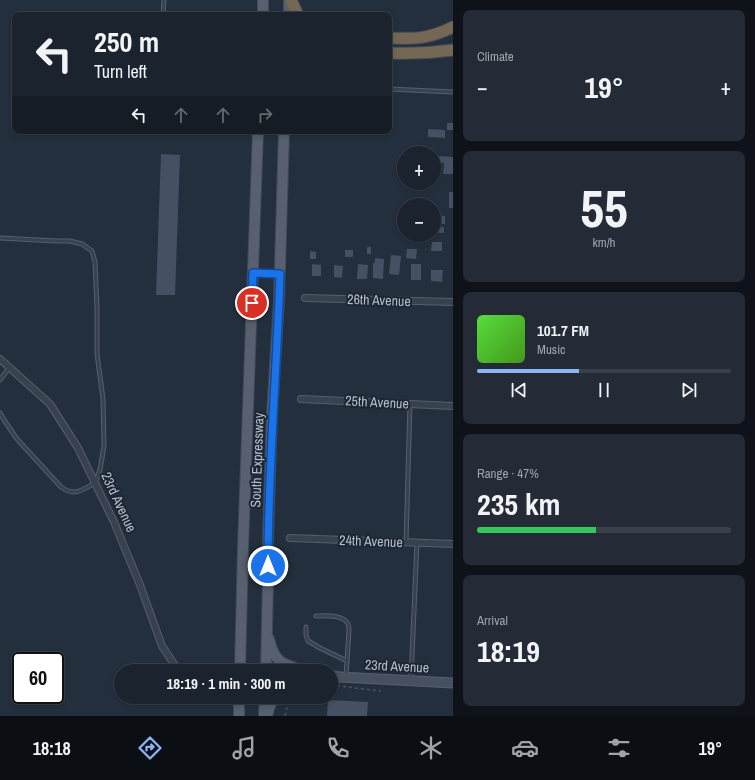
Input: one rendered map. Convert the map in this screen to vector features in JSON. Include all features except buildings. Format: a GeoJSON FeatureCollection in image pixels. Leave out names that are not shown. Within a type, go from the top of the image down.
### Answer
{"type":"FeatureCollection","features":[{"type":"Feature","properties":{"kind":"highway"},"geometry":{"type":"LineString","coordinates":[[290,0],[296,12]]}},
{"type":"Feature","properties":{"kind":"highway"},"geometry":{"type":"LineString","coordinates":[[392,38],[425,38],[453,27]]}},
{"type":"Feature","properties":{"kind":"highway"},"geometry":{"type":"LineString","coordinates":[[392,53],[437,52],[453,50]]}},
{"type":"Feature","properties":{"kind":"main road"},"geometry":{"type":"LineString","coordinates":[[263,0],[263,12]]}},
{"type":"Feature","properties":{"kind":"main road"},"geometry":{"type":"LineString","coordinates":[[289,12],[290,0]]}},
{"type":"Feature","properties":{"kind":"main road","name":"South Expressway"},"geometry":{"type":"LineString","coordinates":[[240,664],[258,134]]}},
{"type":"Feature","properties":{"kind":"main road","name":"South Expressway"},"geometry":{"type":"LineString","coordinates":[[266,664],[272,415],[280,274],[284,134]]}},
{"type":"Feature","properties":{"kind":"main road"},"geometry":{"type":"LineString","coordinates":[[267,628],[270,645],[278,660],[284,664]]}},
{"type":"Feature","properties":{"kind":"main road","name":"23rd Avenue"},"geometry":{"type":"LineString","coordinates":[[339,678],[453,683]]}},
{"type":"Feature","properties":{"kind":"main road"},"geometry":{"type":"LineString","coordinates":[[239,704],[239,716]]}},
{"type":"Feature","properties":{"kind":"main road"},"geometry":{"type":"LineString","coordinates":[[265,704],[265,716]]}},
{"type":"Feature","properties":{"kind":"main road"},"geometry":{"type":"LineString","coordinates":[[265,716],[271,704]]}},
{"type":"Feature","properties":{"kind":"street","name":"26th Avenue"},"geometry":{"type":"LineString","coordinates":[[305,298],[453,302]]}},
{"type":"Feature","properties":{"kind":"street","name":"23rd Avenue"},"geometry":{"type":"LineString","coordinates":[[0,360],[50,404],[78,448],[114,522],[140,585],[162,646],[175,664]]}},
{"type":"Feature","properties":{"kind":"street","name":"25th Avenue"},"geometry":{"type":"LineString","coordinates":[[301,399],[453,406]]}},
{"type":"Feature","properties":{"kind":"street","name":"24th Avenue"},"geometry":{"type":"LineString","coordinates":[[290,538],[453,544]]}},
{"type":"Feature","properties":{"kind":"lane"},"geometry":{"type":"LineString","coordinates":[[163,12],[164,0]]}},
{"type":"Feature","properties":{"kind":"lane"},"geometry":{"type":"LineString","coordinates":[[392,89],[453,92]]}},
{"type":"Feature","properties":{"kind":"lane"},"geometry":{"type":"LineString","coordinates":[[0,238],[70,241],[82,244],[92,251],[95,262],[97,354],[103,399],[104,446],[100,470],[95,483],[81,491],[74,492],[67,491],[61,487],[17,439],[0,413]]}},
{"type":"Feature","properties":{"kind":"lane"},"geometry":{"type":"LineString","coordinates":[[253,273],[280,274]]}},
{"type":"Feature","properties":{"kind":"lane"},"geometry":{"type":"LineString","coordinates":[[0,380],[9,368]]}},
{"type":"Feature","properties":{"kind":"lane"},"geometry":{"type":"LineString","coordinates":[[406,543],[410,404]]}},
{"type":"Feature","properties":{"kind":"lane"},"geometry":{"type":"LineString","coordinates":[[410,681],[416,543]]}},
{"type":"Feature","properties":{"kind":"lane"},"geometry":{"type":"LineString","coordinates":[[316,616],[337,617],[348,623],[350,630],[347,661],[339,678]]}},
{"type":"Feature","properties":{"kind":"lane"},"geometry":{"type":"LineString","coordinates":[[306,627],[308,641],[347,661]]}},
{"type":"Feature","properties":{"kind":"path"},"geometry":{"type":"LineString","coordinates":[[338,686],[381,691]]}},
{"type":"Feature","properties":{"kind":"path"},"geometry":{"type":"LineString","coordinates":[[285,716],[288,704]]}},
{"type":"Feature","properties":{"kind":"route"},"geometry":{"type":"LineString","coordinates":[[252,303],[253,273],[280,274],[272,415],[268,566]]}}]}
